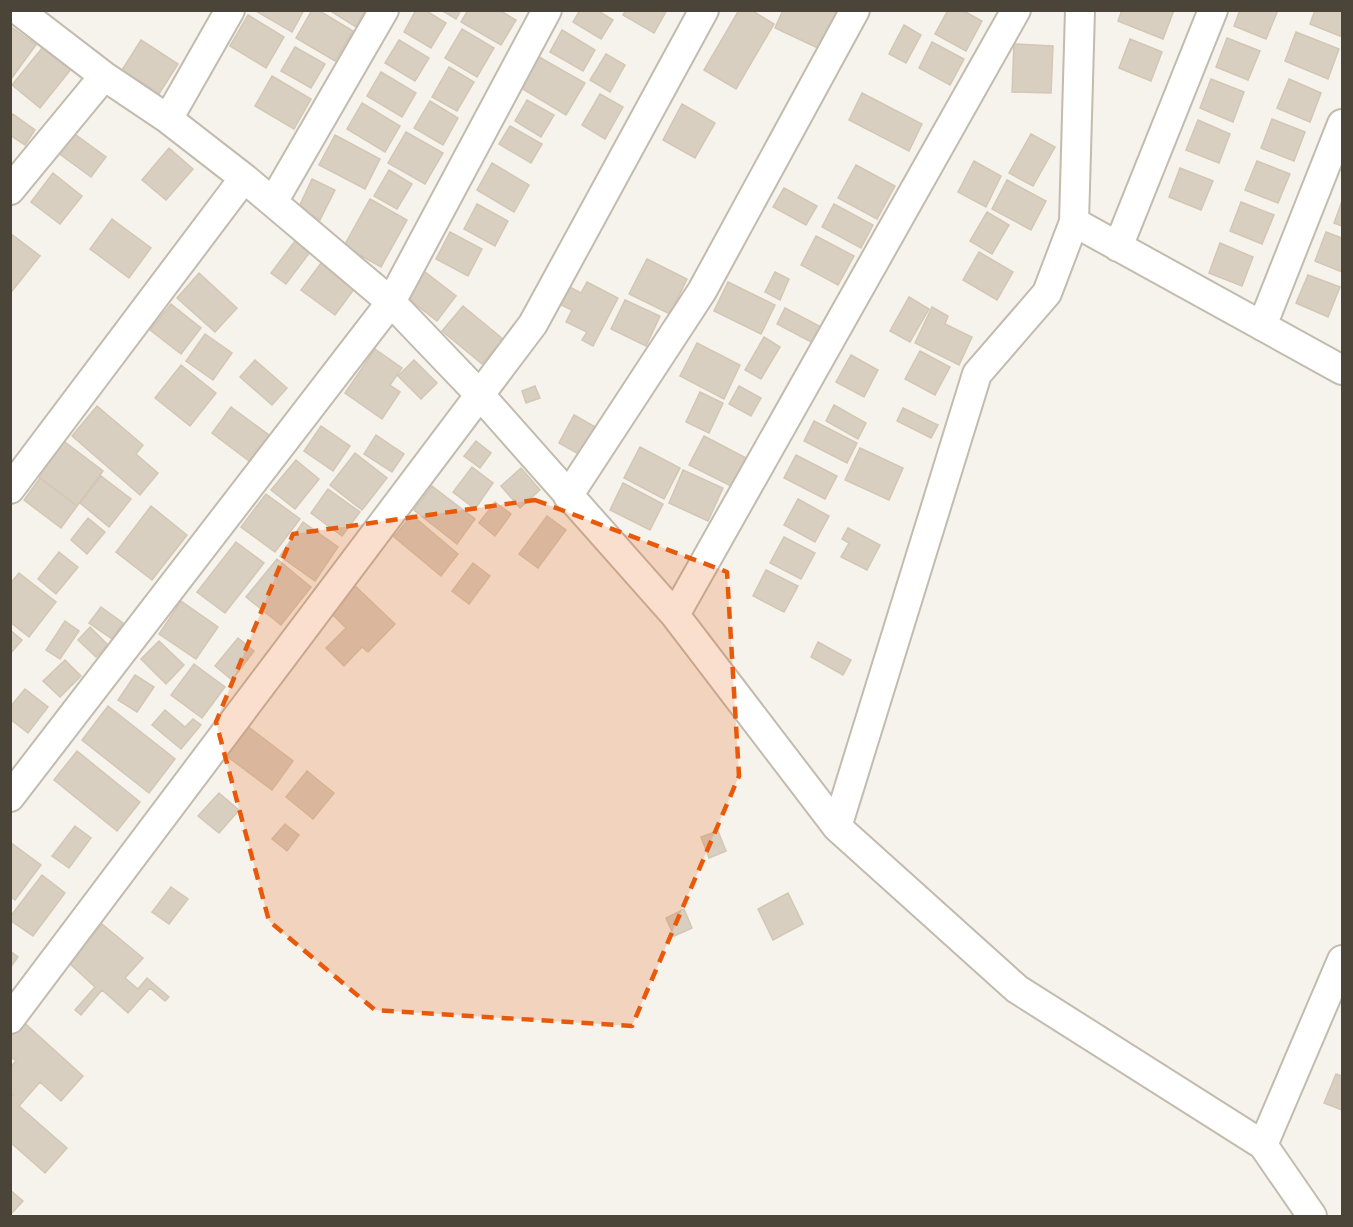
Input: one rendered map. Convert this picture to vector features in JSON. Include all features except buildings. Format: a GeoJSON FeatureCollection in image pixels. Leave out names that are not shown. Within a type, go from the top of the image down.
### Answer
{"type":"FeatureCollection","features":[{"type":"Feature","properties":{"kind":"street"},"geometry":{"type":"LineString","coordinates":[[18,10],[104,76],[168,119],[244,178],[391,302],[480,395],[675,615],[837,827],[1017,989],[1263,1145],[1312,1216]]}},
{"type":"Feature","properties":{"kind":"street"},"geometry":{"type":"LineString","coordinates":[[168,119],[230,10]]}},
{"type":"Feature","properties":{"kind":"street"},"geometry":{"type":"LineString","coordinates":[[273,202],[384,10]]}},
{"type":"Feature","properties":{"kind":"street"},"geometry":{"type":"LineString","coordinates":[[10,797],[391,302],[547,10]]}},
{"type":"Feature","properties":{"kind":"street"},"geometry":{"type":"LineString","coordinates":[[10,1019],[532,324],[704,10]]}},
{"type":"Feature","properties":{"kind":"street"},"geometry":{"type":"LineString","coordinates":[[568,495],[702,291],[855,10]]}},
{"type":"Feature","properties":{"kind":"street"},"geometry":{"type":"LineString","coordinates":[[675,615],[1016,10]]}},
{"type":"Feature","properties":{"kind":"street"},"geometry":{"type":"LineString","coordinates":[[837,827],[977,374],[1047,293],[1074,222],[1080,10]]}},
{"type":"Feature","properties":{"kind":"street"},"geometry":{"type":"LineString","coordinates":[[1118,247],[1213,10]]}},
{"type":"Feature","properties":{"kind":"street"},"geometry":{"type":"LineString","coordinates":[[10,190],[104,76]]}},
{"type":"Feature","properties":{"kind":"street"},"geometry":{"type":"LineString","coordinates":[[1262,326],[1342,124]]}},
{"type":"Feature","properties":{"kind":"street"},"geometry":{"type":"LineString","coordinates":[[10,489],[244,178]]}},
{"type":"Feature","properties":{"kind":"street"},"geometry":{"type":"LineString","coordinates":[[1074,222],[1342,370]]}},
{"type":"Feature","properties":{"kind":"street"},"geometry":{"type":"LineString","coordinates":[[1263,1145],[1342,960]]}},
{"type":"Feature","properties":{"kind":"highlighted area"},"geometry":{"type":"Polygon","coordinates":[[[535,500],[727,572],[739,776],[632,1026],[375,1010],[269,921],[216,722],[293,534],[535,500]]]}}]}
